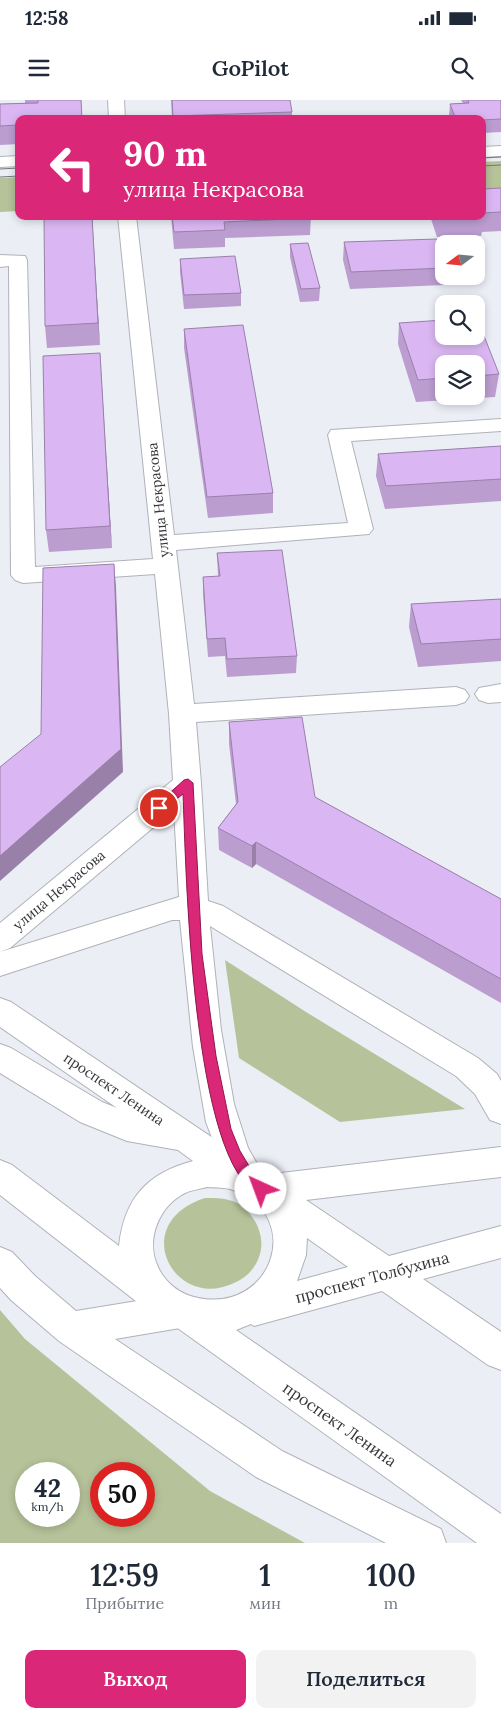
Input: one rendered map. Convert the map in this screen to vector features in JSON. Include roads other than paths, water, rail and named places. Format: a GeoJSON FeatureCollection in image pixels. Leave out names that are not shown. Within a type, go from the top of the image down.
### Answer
{"type":"FeatureCollection","features":[{"type":"Feature","properties":{"kind":"street"},"geometry":{"type":"LineString","coordinates":[[116,100],[117,115]]}},
{"type":"Feature","properties":{"kind":"street"},"geometry":{"type":"LineString","coordinates":[[486,152],[501,151]]}},
{"type":"Feature","properties":{"kind":"street"},"geometry":{"type":"LineString","coordinates":[[0,162],[15,162]]}},
{"type":"Feature","properties":{"kind":"street","name":"улица Некрасова"},"geometry":{"type":"LineString","coordinates":[[127,220],[182,714],[188,783],[196,954],[210,1056],[225,1129],[234,1154],[261,1189]]}},
{"type":"Feature","properties":{"kind":"street"},"geometry":{"type":"LineString","coordinates":[[0,260],[18,260],[23,576],[166,566]]}},
{"type":"Feature","properties":{"kind":"street"},"geometry":{"type":"LineString","coordinates":[[163,543],[361,529],[339,435],[501,425]]}},
{"type":"Feature","properties":{"kind":"street"},"geometry":{"type":"LineString","coordinates":[[182,714],[456,696]]}},
{"type":"Feature","properties":{"kind":"street","name":"улица Некрасова"},"geometry":{"type":"LineString","coordinates":[[0,940],[188,783]]}},
{"type":"Feature","properties":{"kind":"street"},"geometry":{"type":"LineString","coordinates":[[0,964],[172,909],[194,907],[221,919],[467,1067],[486,1084],[501,1110]]}},
{"type":"Feature","properties":{"kind":"street","name":"проспект Ленина"},"geometry":{"type":"LineString","coordinates":[[0,1011],[501,1353]]}},
{"type":"Feature","properties":{"kind":"street"},"geometry":{"type":"LineString","coordinates":[[0,1057],[91,1112],[127,1127],[160,1133],[194,1143]]}},
{"type":"Feature","properties":{"kind":"street"},"geometry":{"type":"LineString","coordinates":[[261,1189],[501,1162]]}},
{"type":"Feature","properties":{"kind":"street"},"geometry":{"type":"LineString","coordinates":[[207,1172],[230,1174],[261,1189],[284,1213],[291,1236],[290,1259],[281,1281],[264,1299],[243,1312],[220,1317],[197,1316],[168,1304],[142,1276],[135,1254],[137,1230],[146,1208],[162,1190],[183,1178],[207,1172]]}},
{"type":"Feature","properties":{"kind":"street","name":"проспект Ленина"},"geometry":{"type":"LineString","coordinates":[[0,1174],[168,1304],[501,1537]]}},
{"type":"Feature","properties":{"kind":"street","name":"проспект Толбухина"},"geometry":{"type":"LineString","coordinates":[[243,1312],[501,1242]]}},
{"type":"Feature","properties":{"kind":"street"},"geometry":{"type":"LineString","coordinates":[[0,1263],[24,1288],[71,1329],[269,1464],[427,1543]]}},
{"type":"Feature","properties":{"kind":"street"},"geometry":{"type":"LineString","coordinates":[[71,1329],[168,1304]]}},
{"type":"Feature","properties":{"kind":"tram line"},"geometry":{"type":"LineString","coordinates":[[486,158],[501,157]]}},
{"type":"Feature","properties":{"kind":"tram line"},"geometry":{"type":"LineString","coordinates":[[486,166],[501,165]]}},
{"type":"Feature","properties":{"kind":"tram line"},"geometry":{"type":"LineString","coordinates":[[0,169],[15,168]]}},
{"type":"Feature","properties":{"kind":"tram line"},"geometry":{"type":"LineString","coordinates":[[0,177],[15,176]]}}]}
